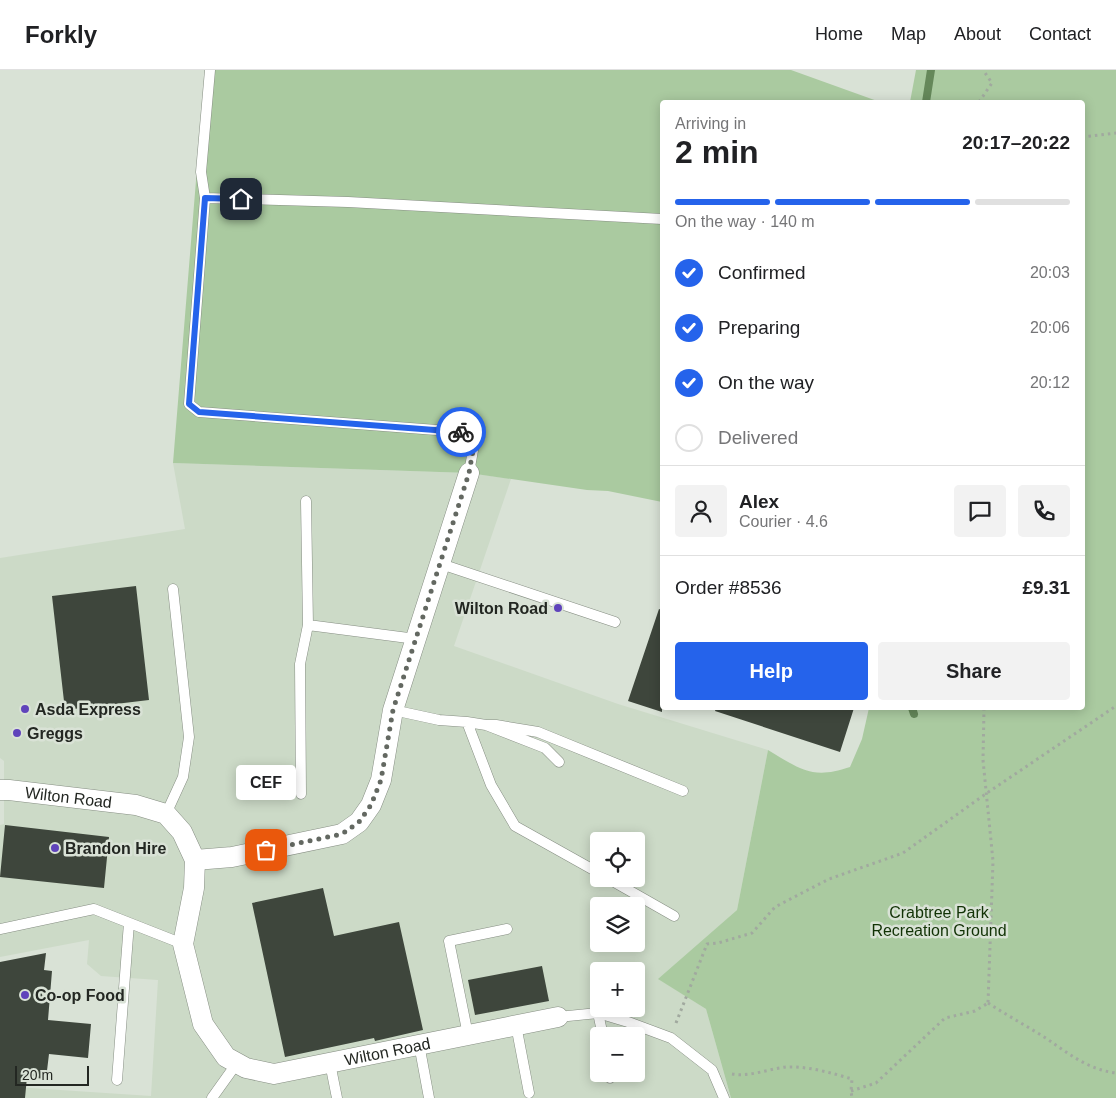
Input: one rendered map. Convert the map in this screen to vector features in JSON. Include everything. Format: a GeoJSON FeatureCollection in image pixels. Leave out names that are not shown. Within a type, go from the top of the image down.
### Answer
{"type":"FeatureCollection","features":[{"type":"Feature","properties":{"kind":"street"},"geometry":{"type":"LineString","coordinates":[[195,860],[232,857],[342,834],[359,822],[371,805],[381,780],[393,710],[469,473]]}},
{"type":"Feature","properties":{"kind":"street","name":"Wilton Road"},"geometry":{"type":"LineString","coordinates":[[0,790],[136,804],[166,814],[182,832],[195,860],[194,888],[182,944],[203,1024],[226,1057],[246,1068],[274,1074],[558,1017]]}},
{"type":"Feature","properties":{"kind":"lane"},"geometry":{"type":"LineString","coordinates":[[210,70],[201,172],[205,198],[189,404],[199,412],[476,433],[469,473]]}},
{"type":"Feature","properties":{"kind":"lane"},"geometry":{"type":"LineString","coordinates":[[205,198],[348,202],[660,219]]}},
{"type":"Feature","properties":{"kind":"lane"},"geometry":{"type":"LineString","coordinates":[[301,794],[300,664],[308,625],[306,501]]}},
{"type":"Feature","properties":{"kind":"lane"},"geometry":{"type":"LineString","coordinates":[[441,564],[615,622]]}},
{"type":"Feature","properties":{"kind":"lane"},"geometry":{"type":"LineString","coordinates":[[166,814],[183,777],[189,737],[173,589]]}},
{"type":"Feature","properties":{"kind":"lane"},"geometry":{"type":"LineString","coordinates":[[308,625],[416,640]]}},
{"type":"Feature","properties":{"kind":"lane"},"geometry":{"type":"LineString","coordinates":[[393,710],[439,720],[486,725],[545,748],[560,762]]}},
{"type":"Feature","properties":{"kind":"lane"},"geometry":{"type":"LineString","coordinates":[[467,722],[491,785],[515,826],[590,868]]}},
{"type":"Feature","properties":{"kind":"lane"},"geometry":{"type":"LineString","coordinates":[[486,725],[496,724],[538,732],[683,791]]}},
{"type":"Feature","properties":{"kind":"lane"},"geometry":{"type":"LineString","coordinates":[[623,887],[674,916]]}},
{"type":"Feature","properties":{"kind":"lane"},"geometry":{"type":"LineString","coordinates":[[0,929],[94,909],[182,944]]}},
{"type":"Feature","properties":{"kind":"lane"},"geometry":{"type":"LineString","coordinates":[[117,1080],[129,923]]}},
{"type":"Feature","properties":{"kind":"lane"},"geometry":{"type":"LineString","coordinates":[[468,1035],[450,941],[507,929]]}},
{"type":"Feature","properties":{"kind":"lane","name":"Wilton Road"},"geometry":{"type":"LineString","coordinates":[[558,1017],[590,1014]]}},
{"type":"Feature","properties":{"kind":"lane","name":"Wilton Road"},"geometry":{"type":"LineString","coordinates":[[611,1017],[671,1038],[712,1070],[724,1098]]}},
{"type":"Feature","properties":{"kind":"lane"},"geometry":{"type":"LineString","coordinates":[[516,1025],[528,1093]]}},
{"type":"Feature","properties":{"kind":"lane"},"geometry":{"type":"LineString","coordinates":[[420,1044],[429,1098]]}},
{"type":"Feature","properties":{"kind":"lane"},"geometry":{"type":"LineString","coordinates":[[212,1098],[238,1063]]}},
{"type":"Feature","properties":{"kind":"lane"},"geometry":{"type":"LineString","coordinates":[[330,1063],[337,1098]]}},
{"type":"Feature","properties":{"kind":"path"},"geometry":{"type":"LineString","coordinates":[[980,100],[992,83],[983,70]]}},
{"type":"Feature","properties":{"kind":"path"},"geometry":{"type":"LineString","coordinates":[[1085,137],[1116,133]]}},
{"type":"Feature","properties":{"kind":"path"},"geometry":{"type":"LineString","coordinates":[[671,1038],[707,944],[718,943],[752,933],[775,907],[829,880],[903,853],[1116,706]]}},
{"type":"Feature","properties":{"kind":"path"},"geometry":{"type":"LineString","coordinates":[[984,710],[983,760],[988,793],[993,861],[988,1003]]}},
{"type":"Feature","properties":{"kind":"path"},"geometry":{"type":"LineString","coordinates":[[988,1003],[1072,1057],[1103,1071],[1116,1073]]}},
{"type":"Feature","properties":{"kind":"path"},"geometry":{"type":"LineString","coordinates":[[851,1091],[876,1083],[945,1018],[975,1011],[988,1003]]}},
{"type":"Feature","properties":{"kind":"path"},"geometry":{"type":"LineString","coordinates":[[712,1070],[740,1075],[788,1067],[852,1078],[852,1098]]}},
{"type":"Feature","properties":{"kind":"shaded area"},"geometry":{"type":"Polygon","coordinates":[[[173,463],[469,473],[511,479],[454,646],[618,704],[768,750],[737,910],[659,979],[706,1009],[731,1098],[0,1098],[0,1086],[151,1096],[158,980],[101,976],[87,964],[89,940],[0,957],[0,825],[4,824],[4,761],[0,758],[0,558],[185,529],[173,463]]]}},
{"type":"Feature","properties":{"kind":"green space"},"geometry":{"type":"Polygon","coordinates":[[[205,70],[791,70],[874,100],[660,100],[660,502],[608,491],[587,490],[469,473],[173,463],[205,70]]]}},
{"type":"Feature","properties":{"kind":"green space","name":"Crabtree Park Recreation Ground"},"geometry":{"type":"Polygon","coordinates":[[[916,70],[1116,70],[1116,1098],[731,1098],[706,1009],[658,979],[737,910],[768,750],[807,771],[837,771],[850,767],[862,739],[869,710],[1085,710],[1085,100],[910,100],[916,70]]]}},
{"type":"Feature","properties":{"kind":"building"},"geometry":{"type":"Polygon","coordinates":[[[136,586],[149,700],[65,710],[52,596],[136,586]]]}},
{"type":"Feature","properties":{"kind":"building"},"geometry":{"type":"Polygon","coordinates":[[[660,609],[660,710],[662,712],[628,701],[660,609]]]}},
{"type":"Feature","properties":{"kind":"building"},"geometry":{"type":"Polygon","coordinates":[[[715,710],[853,710],[840,752],[715,710]]]}},
{"type":"Feature","properties":{"kind":"building","name":"Brandon Hire"},"geometry":{"type":"Polygon","coordinates":[[[5,825],[109,837],[104,888],[0,877],[5,825]]]}},
{"type":"Feature","properties":{"kind":"building"},"geometry":{"type":"Polygon","coordinates":[[[323,888],[334,936],[399,922],[423,1030],[375,1041],[374,1038],[285,1057],[252,903],[323,888]]]}},
{"type":"Feature","properties":{"kind":"building","name":"Co-op Food"},"geometry":{"type":"Polygon","coordinates":[[[46,953],[44,970],[52,971],[48,1020],[91,1024],[88,1058],[49,1054],[46,1079],[27,1077],[25,1098],[0,1098],[0,962],[46,953]]]}},
{"type":"Feature","properties":{"kind":"building"},"geometry":{"type":"Polygon","coordinates":[[[542,966],[549,1001],[475,1015],[468,980],[542,966]]]}},
{"type":"Feature","properties":{"kind":"waterway"},"geometry":{"type":"LineString","coordinates":[[926,100],[931,70]]}},
{"type":"Feature","properties":{"kind":"waterway"},"geometry":{"type":"LineString","coordinates":[[913,710],[914,714]]}},
{"type":"Feature","properties":{"kind":"way so far"},"geometry":{"type":"LineString","coordinates":[[266,850],[342,834],[359,822],[371,805],[381,780],[393,710],[469,473],[476,433],[461,432]]}},
{"type":"Feature","properties":{"kind":"place","name":"Wilton Road"},"geometry":{"type":"Point","coordinates":[558,608]}},
{"type":"Feature","properties":{"kind":"place","name":"Asda Express"},"geometry":{"type":"Point","coordinates":[25,709]}},
{"type":"Feature","properties":{"kind":"place","name":"Greggs"},"geometry":{"type":"Point","coordinates":[17,733]}},
{"type":"Feature","properties":{"kind":"place","name":"Brandon Hire"},"geometry":{"type":"Point","coordinates":[55,848]}},
{"type":"Feature","properties":{"kind":"place","name":"CEF"},"geometry":{"type":"Point","coordinates":[266,850]}},
{"type":"Feature","properties":{"kind":"place","name":"Co-op Food"},"geometry":{"type":"Point","coordinates":[25,995]}},
{"type":"Feature","properties":{"kind":"route"},"geometry":{"type":"LineString","coordinates":[[241,199],[205,198],[189,404],[199,412],[461,432]]}}]}
